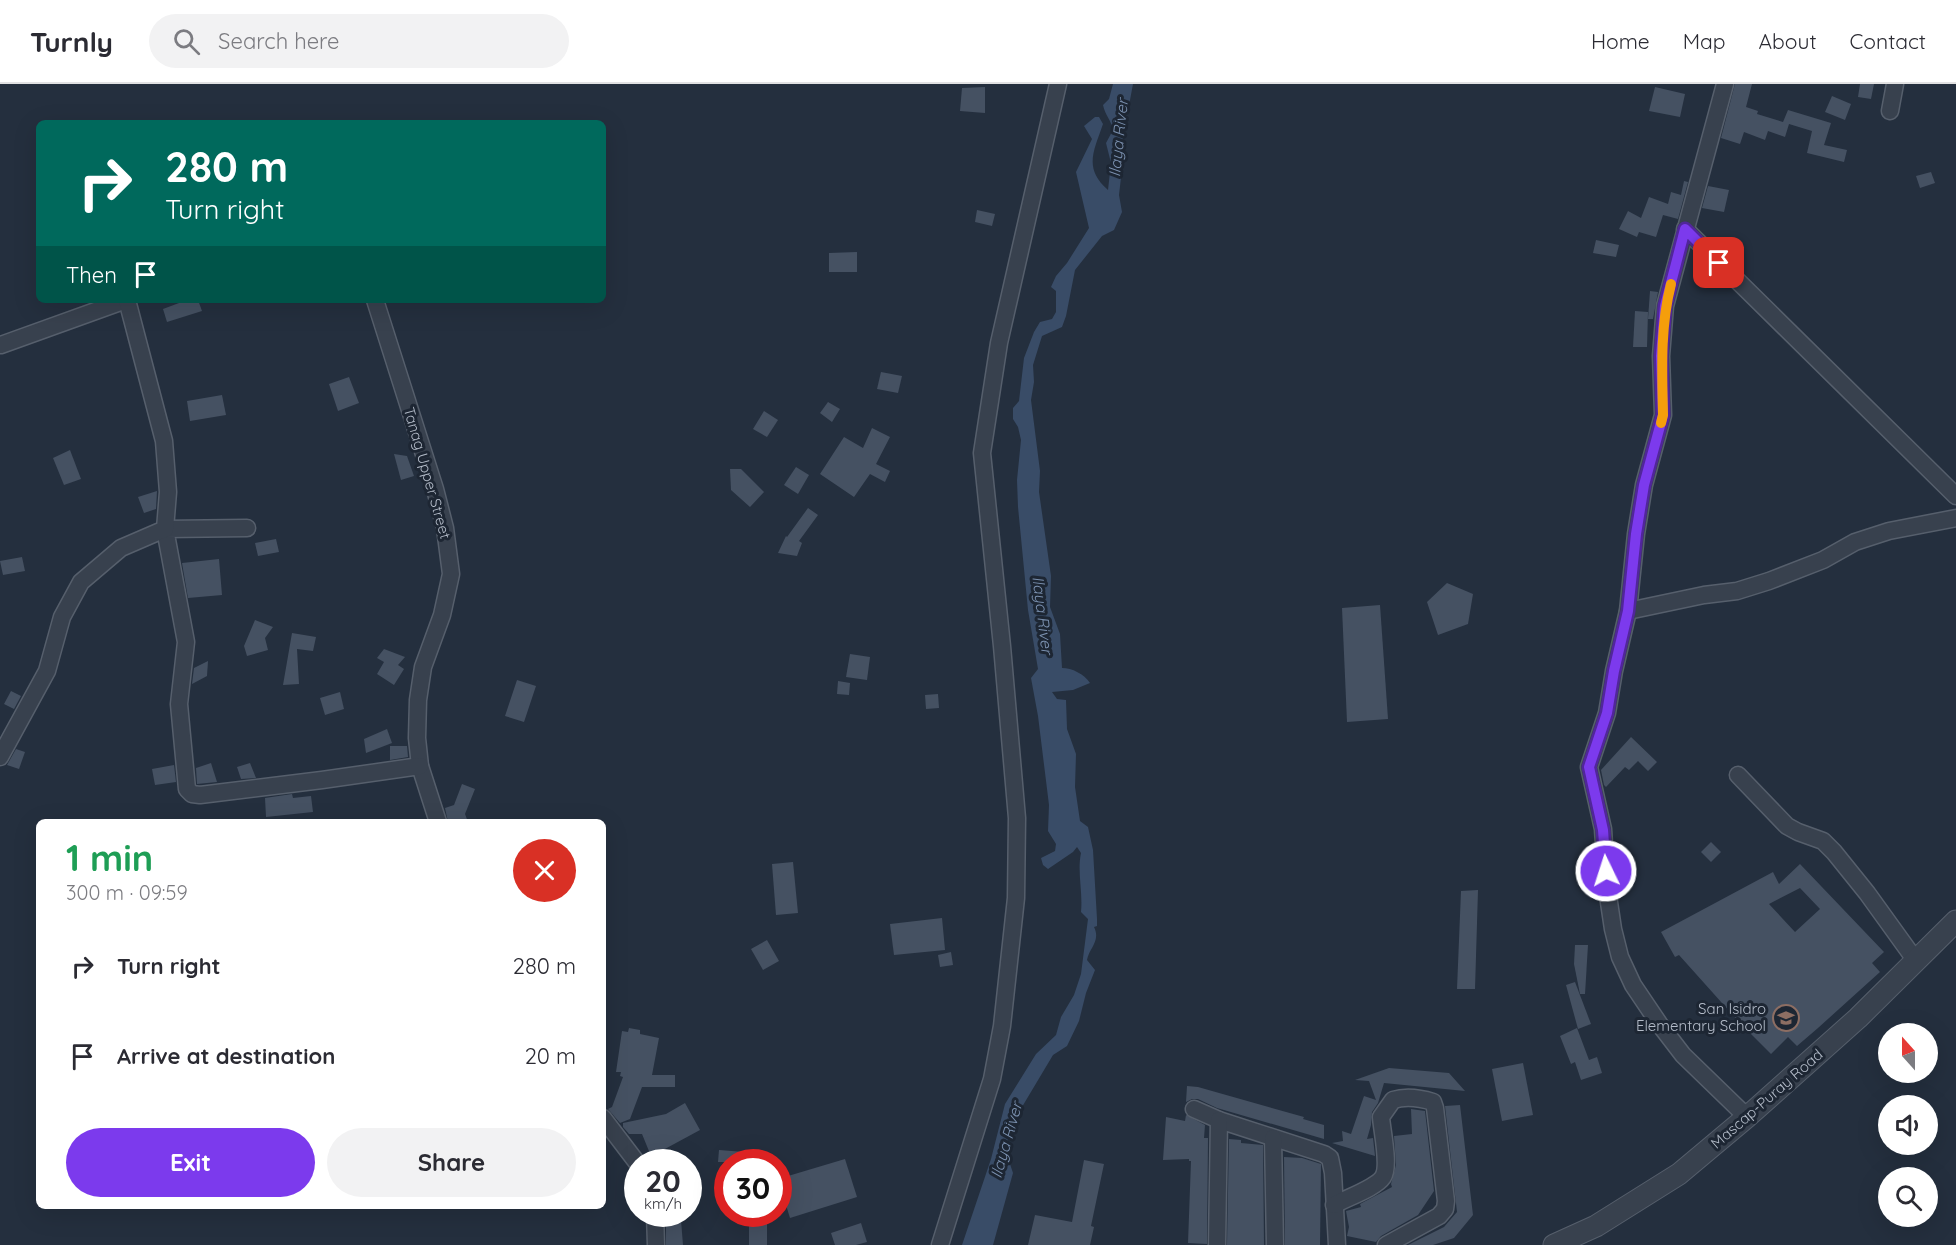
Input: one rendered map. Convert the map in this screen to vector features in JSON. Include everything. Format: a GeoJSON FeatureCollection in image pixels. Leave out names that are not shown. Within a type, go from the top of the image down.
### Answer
{"type":"FeatureCollection","features":[{"type":"Feature","properties":{"kind":"street"},"geometry":{"type":"LineString","coordinates":[[939,1245],[996,1061],[1016,898],[1017,818],[982,453],[999,343],[1058,84]]}},
{"type":"Feature","properties":{"kind":"street"},"geometry":{"type":"LineString","coordinates":[[1725,84],[1665,306],[1661,356],[1663,415],[1644,485],[1628,611],[1607,713],[1589,767],[1603,830],[1607,889],[1620,957],[1633,985],[1683,1054],[1747,1117]]}},
{"type":"Feature","properties":{"kind":"street"},"geometry":{"type":"LineString","coordinates":[[1890,111],[1895,84]]}},
{"type":"Feature","properties":{"kind":"street"},"geometry":{"type":"LineString","coordinates":[[1685,229],[1956,496]]}},
{"type":"Feature","properties":{"kind":"street"},"geometry":{"type":"LineString","coordinates":[[1,345],[119,303]]}},
{"type":"Feature","properties":{"kind":"street"},"geometry":{"type":"LineString","coordinates":[[128,303],[164,441],[168,492],[165,529],[186,642],[179,704],[186,789],[192,794],[322,780],[420,766]]}},
{"type":"Feature","properties":{"kind":"street","name":"Tanag Upper Street"},"geometry":{"type":"LineString","coordinates":[[376,303],[435,489],[445,528],[451,574],[442,615],[423,667],[418,700],[417,738],[420,766],[437,819]]}},
{"type":"Feature","properties":{"kind":"street"},"geometry":{"type":"LineString","coordinates":[[1628,611],[1704,595],[1737,591],[1769,582],[1823,560],[1855,542],[1889,531],[1956,518]]}},
{"type":"Feature","properties":{"kind":"street"},"geometry":{"type":"LineString","coordinates":[[0,757],[47,671],[62,617],[81,582],[121,548],[165,529],[247,528]]}},
{"type":"Feature","properties":{"kind":"street"},"geometry":{"type":"LineString","coordinates":[[1738,775],[1787,826],[1823,841],[1834,852],[1868,892],[1916,961]]}},
{"type":"Feature","properties":{"kind":"street","name":"Mascap-Puray Road"},"geometry":{"type":"LineString","coordinates":[[1554,1245],[1596,1226],[1679,1174],[1858,1018],[1956,921]]}},
{"type":"Feature","properties":{"kind":"street"},"geometry":{"type":"LineString","coordinates":[[1334,1204],[1377,1183],[1384,1176],[1386,1166],[1381,1117],[1393,1100],[1424,1099],[1433,1102],[1436,1108],[1445,1209],[1439,1216],[1386,1245]]}},
{"type":"Feature","properties":{"kind":"street"},"geometry":{"type":"LineString","coordinates":[[1194,1109],[1219,1120],[1324,1154],[1330,1158],[1333,1166],[1337,1245]]}},
{"type":"Feature","properties":{"kind":"street"},"geometry":{"type":"LineString","coordinates":[[1217,1245],[1219,1120]]}},
{"type":"Feature","properties":{"kind":"street"},"geometry":{"type":"LineString","coordinates":[[606,1122],[627,1149]]}},
{"type":"Feature","properties":{"kind":"street"},"geometry":{"type":"LineString","coordinates":[[1273,1138],[1275,1245]]}},
{"type":"Feature","properties":{"kind":"street"},"geometry":{"type":"LineString","coordinates":[[655,1227],[656,1245]]}},
{"type":"Feature","properties":{"kind":"water","name":"Ilaya River"},"geometry":{"type":"Polygon","coordinates":[[[1113,84],[1133,84],[1122,143],[1124,151],[1119,195],[1122,212],[1114,230],[1102,236],[1075,270],[1062,327],[1042,336],[1033,365],[1034,382],[1031,400],[1040,471],[1039,492],[1051,576],[1050,607],[1060,634],[1062,668],[1078,672],[1090,683],[1073,690],[1052,692],[1057,699],[1066,700],[1067,729],[1076,754],[1075,787],[1080,821],[1088,827],[1093,850],[1097,926],[1094,927],[1096,936],[1087,960],[1095,970],[1079,1021],[1067,1046],[1053,1055],[1013,1122],[1005,1149],[1013,1173],[993,1245],[962,1245],[991,1159],[1005,1104],[1036,1054],[1056,1035],[1061,1017],[1074,995],[1081,974],[1088,919],[1081,912],[1081,853],[1077,847],[1048,869],[1043,865],[1041,858],[1055,851],[1056,844],[1048,831],[1049,805],[1031,678],[1038,669],[1028,610],[1018,507],[1017,480],[1021,440],[1018,427],[1013,419],[1013,408],[1019,401],[1024,358],[1034,332],[1040,322],[1052,319],[1056,312],[1056,291],[1051,287],[1089,228],[1076,172],[1092,139],[1084,126],[1095,117],[1099,117],[1103,124],[1094,151],[1093,167],[1100,182],[1108,190],[1111,163],[1106,143],[1113,130],[1103,105],[1109,99],[1113,84]]]}},
{"type":"Feature","properties":{"kind":"building"},"geometry":{"type":"Polygon","coordinates":[[[1735,84],[1752,84],[1746,107],[1758,111],[1757,114],[1783,122],[1788,110],[1831,123],[1824,145],[1847,150],[1844,162],[1807,153],[1812,131],[1789,124],[1785,137],[1768,131],[1765,140],[1744,132],[1740,144],[1721,138],[1735,84]]]}},
{"type":"Feature","properties":{"kind":"building"},"geometry":{"type":"Polygon","coordinates":[[[1860,84],[1874,84],[1871,99],[1858,97],[1860,84]]]}},
{"type":"Feature","properties":{"kind":"building"},"geometry":{"type":"Polygon","coordinates":[[[985,87],[985,113],[960,111],[962,88],[985,87]]]}},
{"type":"Feature","properties":{"kind":"building"},"geometry":{"type":"Polygon","coordinates":[[[1655,87],[1685,94],[1680,117],[1649,111],[1655,87]]]}},
{"type":"Feature","properties":{"kind":"building"},"geometry":{"type":"Polygon","coordinates":[[[1832,96],[1851,104],[1845,120],[1825,112],[1832,96]]]}},
{"type":"Feature","properties":{"kind":"building"},"geometry":{"type":"Polygon","coordinates":[[[1931,172],[1935,183],[1920,188],[1916,176],[1931,172]]]}},
{"type":"Feature","properties":{"kind":"building"},"geometry":{"type":"Polygon","coordinates":[[[1684,181],[1688,182],[1678,219],[1663,215],[1656,237],[1639,232],[1637,237],[1619,229],[1628,211],[1641,218],[1649,197],[1668,204],[1671,192],[1681,195],[1684,181]]]}},
{"type":"Feature","properties":{"kind":"building"},"geometry":{"type":"Polygon","coordinates":[[[1708,186],[1729,190],[1724,212],[1702,208],[1708,186]]]}},
{"type":"Feature","properties":{"kind":"building"},"geometry":{"type":"Polygon","coordinates":[[[977,210],[995,214],[992,226],[975,222],[977,210]]]}},
{"type":"Feature","properties":{"kind":"building"},"geometry":{"type":"Polygon","coordinates":[[[1596,240],[1619,245],[1616,257],[1593,253],[1596,240]]]}},
{"type":"Feature","properties":{"kind":"building"},"geometry":{"type":"Polygon","coordinates":[[[857,252],[857,272],[829,272],[829,253],[857,252]]]}},
{"type":"Feature","properties":{"kind":"building"},"geometry":{"type":"Polygon","coordinates":[[[1650,291],[1658,292],[1653,319],[1648,319],[1650,291]]]}},
{"type":"Feature","properties":{"kind":"building"},"geometry":{"type":"Polygon","coordinates":[[[179,303],[199,303],[202,311],[167,322],[163,309],[179,303]]]}},
{"type":"Feature","properties":{"kind":"building"},"geometry":{"type":"Polygon","coordinates":[[[1635,311],[1648,312],[1647,347],[1633,347],[1635,311]]]}},
{"type":"Feature","properties":{"kind":"building"},"geometry":{"type":"Polygon","coordinates":[[[881,372],[902,376],[898,393],[877,389],[881,372]]]}},
{"type":"Feature","properties":{"kind":"building"},"geometry":{"type":"Polygon","coordinates":[[[349,377],[359,403],[338,411],[329,384],[349,377]]]}},
{"type":"Feature","properties":{"kind":"building"},"geometry":{"type":"Polygon","coordinates":[[[222,395],[226,415],[190,421],[187,401],[222,395]]]}},
{"type":"Feature","properties":{"kind":"building"},"geometry":{"type":"Polygon","coordinates":[[[828,402],[840,409],[832,422],[820,413],[828,402]]]}},
{"type":"Feature","properties":{"kind":"building"},"geometry":{"type":"Polygon","coordinates":[[[764,411],[778,420],[767,437],[753,429],[764,411]]]}},
{"type":"Feature","properties":{"kind":"building"},"geometry":{"type":"Polygon","coordinates":[[[872,428],[890,437],[876,464],[890,471],[885,482],[870,474],[854,497],[820,474],[844,437],[863,448],[872,428]]]}},
{"type":"Feature","properties":{"kind":"building"},"geometry":{"type":"Polygon","coordinates":[[[70,450],[81,479],[64,485],[53,458],[70,450]]]}},
{"type":"Feature","properties":{"kind":"building"},"geometry":{"type":"Polygon","coordinates":[[[394,454],[407,456],[414,476],[401,480],[394,454]]]}},
{"type":"Feature","properties":{"kind":"building"},"geometry":{"type":"Polygon","coordinates":[[[796,467],[809,475],[798,494],[784,485],[796,467]]]}},
{"type":"Feature","properties":{"kind":"building"},"geometry":{"type":"Polygon","coordinates":[[[730,469],[741,469],[764,492],[750,507],[731,490],[730,469]]]}},
{"type":"Feature","properties":{"kind":"building"},"geometry":{"type":"Polygon","coordinates":[[[157,491],[156,509],[144,513],[138,497],[157,491]]]}},
{"type":"Feature","properties":{"kind":"building"},"geometry":{"type":"Polygon","coordinates":[[[808,508],[818,515],[799,541],[802,543],[797,556],[778,553],[786,536],[808,508]]]}},
{"type":"Feature","properties":{"kind":"building"},"geometry":{"type":"Polygon","coordinates":[[[276,539],[279,552],[258,556],[255,543],[276,539]]]}},
{"type":"Feature","properties":{"kind":"building"},"geometry":{"type":"Polygon","coordinates":[[[22,557],[25,571],[3,575],[0,561],[22,557]]]}},
{"type":"Feature","properties":{"kind":"building"},"geometry":{"type":"Polygon","coordinates":[[[219,559],[222,595],[188,598],[182,563],[219,559]]]}},
{"type":"Feature","properties":{"kind":"building"},"geometry":{"type":"Polygon","coordinates":[[[1447,583],[1473,594],[1468,624],[1438,635],[1427,602],[1447,583]]]}},
{"type":"Feature","properties":{"kind":"building"},"geometry":{"type":"Polygon","coordinates":[[[1380,605],[1388,719],[1347,722],[1342,608],[1380,605]]]}},
{"type":"Feature","properties":{"kind":"building"},"geometry":{"type":"Polygon","coordinates":[[[255,620],[273,627],[265,638],[268,650],[247,656],[244,646],[255,620]]]}},
{"type":"Feature","properties":{"kind":"building"},"geometry":{"type":"Polygon","coordinates":[[[292,633],[316,637],[313,651],[297,649],[299,684],[283,685],[292,633]]]}},
{"type":"Feature","properties":{"kind":"building"},"geometry":{"type":"Polygon","coordinates":[[[384,649],[405,657],[398,665],[404,669],[394,685],[377,674],[384,662],[377,658],[384,649]]]}},
{"type":"Feature","properties":{"kind":"building"},"geometry":{"type":"Polygon","coordinates":[[[850,654],[870,657],[867,680],[846,677],[850,654]]]}},
{"type":"Feature","properties":{"kind":"building"},"geometry":{"type":"Polygon","coordinates":[[[208,661],[207,676],[192,684],[194,668],[208,661]]]}},
{"type":"Feature","properties":{"kind":"building"},"geometry":{"type":"Polygon","coordinates":[[[517,680],[536,686],[524,722],[505,716],[517,680]]]}},
{"type":"Feature","properties":{"kind":"building"},"geometry":{"type":"Polygon","coordinates":[[[838,681],[850,683],[849,695],[837,694],[838,681]]]}},
{"type":"Feature","properties":{"kind":"building"},"geometry":{"type":"Polygon","coordinates":[[[11,691],[21,696],[14,709],[4,704],[11,691]]]}},
{"type":"Feature","properties":{"kind":"building"},"geometry":{"type":"Polygon","coordinates":[[[340,692],[344,709],[325,715],[320,698],[340,692]]]}},
{"type":"Feature","properties":{"kind":"building"},"geometry":{"type":"Polygon","coordinates":[[[938,694],[939,708],[926,709],[925,695],[938,694]]]}},
{"type":"Feature","properties":{"kind":"building"},"geometry":{"type":"Polygon","coordinates":[[[387,729],[392,743],[366,753],[364,739],[387,729]]]}},
{"type":"Feature","properties":{"kind":"building"},"geometry":{"type":"Polygon","coordinates":[[[1631,737],[1657,762],[1648,771],[1638,761],[1629,770],[1625,767],[1606,787],[1601,770],[1631,737]]]}},
{"type":"Feature","properties":{"kind":"building"},"geometry":{"type":"Polygon","coordinates":[[[390,746],[407,746],[408,757],[390,760],[390,746]]]}},
{"type":"Feature","properties":{"kind":"building"},"geometry":{"type":"Polygon","coordinates":[[[16,749],[25,752],[19,769],[7,765],[16,749]]]}},
{"type":"Feature","properties":{"kind":"building"},"geometry":{"type":"Polygon","coordinates":[[[211,763],[217,782],[197,784],[196,768],[211,763]]]}},
{"type":"Feature","properties":{"kind":"building"},"geometry":{"type":"Polygon","coordinates":[[[250,763],[256,778],[241,779],[237,767],[250,763]]]}},
{"type":"Feature","properties":{"kind":"building"},"geometry":{"type":"Polygon","coordinates":[[[174,765],[176,782],[155,785],[152,769],[174,765]]]}},
{"type":"Feature","properties":{"kind":"building"},"geometry":{"type":"Polygon","coordinates":[[[462,784],[475,789],[465,814],[467,819],[447,819],[445,808],[454,805],[462,784]]]}},
{"type":"Feature","properties":{"kind":"building"},"geometry":{"type":"Polygon","coordinates":[[[292,794],[293,798],[311,796],[313,812],[266,817],[265,798],[292,794]]]}},
{"type":"Feature","properties":{"kind":"building"},"geometry":{"type":"Polygon","coordinates":[[[1711,842],[1721,852],[1711,862],[1701,852],[1711,842]]]}},
{"type":"Feature","properties":{"kind":"building"},"geometry":{"type":"Polygon","coordinates":[[[793,862],[798,913],[776,915],[772,864],[793,862]]]}},
{"type":"Feature","properties":{"kind":"building","name":"San Isidro Elementary School"},"geometry":{"type":"Polygon","coordinates":[[[1800,864],[1884,952],[1872,963],[1880,972],[1818,1028],[1797,1046],[1788,1037],[1771,1054],[1679,955],[1675,957],[1661,932],[1773,872],[1779,884],[1800,864]],[[1800,888],[1769,904],[1795,932],[1820,909],[1800,888]]]}},
{"type":"Feature","properties":{"kind":"building"},"geometry":{"type":"Polygon","coordinates":[[[1478,890],[1475,989],[1457,989],[1461,891],[1478,890]]]}},
{"type":"Feature","properties":{"kind":"building"},"geometry":{"type":"Polygon","coordinates":[[[942,918],[945,950],[894,955],[890,924],[942,918]]]}},
{"type":"Feature","properties":{"kind":"building"},"geometry":{"type":"Polygon","coordinates":[[[767,940],[779,961],[763,970],[751,949],[767,940]]]}},
{"type":"Feature","properties":{"kind":"building"},"geometry":{"type":"Polygon","coordinates":[[[1575,945],[1588,945],[1585,994],[1580,994],[1574,964],[1575,945]]]}},
{"type":"Feature","properties":{"kind":"building"},"geometry":{"type":"Polygon","coordinates":[[[951,952],[953,965],[940,967],[938,955],[951,952]]]}},
{"type":"Feature","properties":{"kind":"building"},"geometry":{"type":"Polygon","coordinates":[[[1575,982],[1591,1024],[1578,1029],[1566,985],[1575,982]]]}},
{"type":"Feature","properties":{"kind":"building"},"geometry":{"type":"Polygon","coordinates":[[[629,1028],[640,1030],[640,1034],[659,1038],[652,1075],[675,1075],[675,1087],[642,1087],[630,1119],[620,1123],[608,1109],[612,1107],[623,1077],[620,1076],[621,1072],[616,1072],[622,1031],[628,1032],[629,1028]]]}},
{"type":"Feature","properties":{"kind":"building"},"geometry":{"type":"Polygon","coordinates":[[[1577,1028],[1589,1060],[1597,1057],[1602,1073],[1581,1080],[1575,1062],[1571,1064],[1560,1036],[1577,1028]]]}},
{"type":"Feature","properties":{"kind":"building"},"geometry":{"type":"Polygon","coordinates":[[[1523,1063],[1533,1115],[1502,1121],[1492,1069],[1523,1063]]]}},
{"type":"Feature","properties":{"kind":"building"},"geometry":{"type":"Polygon","coordinates":[[[1389,1068],[1449,1073],[1465,1091],[1384,1083],[1378,1103],[1372,1112],[1367,1139],[1373,1138],[1375,1156],[1332,1143],[1343,1141],[1342,1131],[1351,1134],[1364,1096],[1376,1100],[1369,1081],[1355,1080],[1389,1068]]]}},
{"type":"Feature","properties":{"kind":"building"},"geometry":{"type":"Polygon","coordinates":[[[1187,1086],[1198,1087],[1304,1117],[1303,1119],[1324,1125],[1324,1139],[1217,1108],[1198,1099],[1186,1102],[1187,1086]]]}},
{"type":"Feature","properties":{"kind":"building"},"geometry":{"type":"Polygon","coordinates":[[[685,1103],[700,1130],[665,1149],[648,1149],[642,1134],[629,1134],[623,1127],[623,1123],[666,1114],[685,1103]]]}},
{"type":"Feature","properties":{"kind":"building"},"geometry":{"type":"Polygon","coordinates":[[[1460,1105],[1473,1215],[1454,1238],[1433,1245],[1408,1245],[1444,1227],[1457,1212],[1445,1106],[1460,1105]]]}},
{"type":"Feature","properties":{"kind":"building"},"geometry":{"type":"Polygon","coordinates":[[[1411,1109],[1425,1111],[1434,1191],[1418,1215],[1381,1236],[1376,1242],[1347,1236],[1349,1227],[1346,1211],[1361,1207],[1360,1204],[1392,1187],[1396,1165],[1394,1136],[1412,1134],[1411,1109]]]}},
{"type":"Feature","properties":{"kind":"building"},"geometry":{"type":"Polygon","coordinates":[[[1186,1115],[1205,1125],[1204,1138],[1208,1138],[1207,1244],[1188,1243],[1191,1161],[1189,1159],[1163,1160],[1166,1117],[1185,1121],[1186,1115]]]}},
{"type":"Feature","properties":{"kind":"building"},"geometry":{"type":"Polygon","coordinates":[[[1229,1139],[1241,1140],[1241,1143],[1263,1145],[1264,1245],[1227,1245],[1229,1139]]]}},
{"type":"Feature","properties":{"kind":"building"},"geometry":{"type":"Polygon","coordinates":[[[1284,1157],[1302,1158],[1321,1164],[1320,1245],[1285,1245],[1284,1157]]]}},
{"type":"Feature","properties":{"kind":"building"},"geometry":{"type":"Polygon","coordinates":[[[845,1159],[857,1197],[792,1217],[792,1175],[845,1159]]]}},
{"type":"Feature","properties":{"kind":"building"},"geometry":{"type":"Polygon","coordinates":[[[1084,1160],[1104,1164],[1091,1226],[1094,1227],[1090,1245],[1028,1245],[1035,1215],[1072,1222],[1084,1160]]]}},
{"type":"Feature","properties":{"kind":"building"},"geometry":{"type":"Polygon","coordinates":[[[861,1223],[867,1242],[856,1245],[835,1245],[831,1233],[861,1223]]]}},
{"type":"Feature","properties":{"kind":"building"},"geometry":{"type":"Polygon","coordinates":[[[666,1227],[682,1227],[683,1245],[666,1245],[666,1227]]]}},
{"type":"Feature","properties":{"kind":"building"},"geometry":{"type":"Polygon","coordinates":[[[749,1227],[767,1227],[767,1245],[749,1245],[749,1227]]]}},
{"type":"Feature","properties":{"kind":"slow traffic"},"geometry":{"type":"LineString","coordinates":[[1661,423],[1663,415],[1661,356],[1665,306],[1671,284]]}},
{"type":"Feature","properties":{"kind":"place","name":"San Isidro Elementary School"},"geometry":{"type":"Point","coordinates":[1786,1018]}},
{"type":"Feature","properties":{"kind":"route"},"geometry":{"type":"LineString","coordinates":[[1606,871],[1603,830],[1589,767],[1607,713],[1628,611],[1644,485],[1663,415],[1661,356],[1665,306],[1685,229],[1719,263]]}}]}
